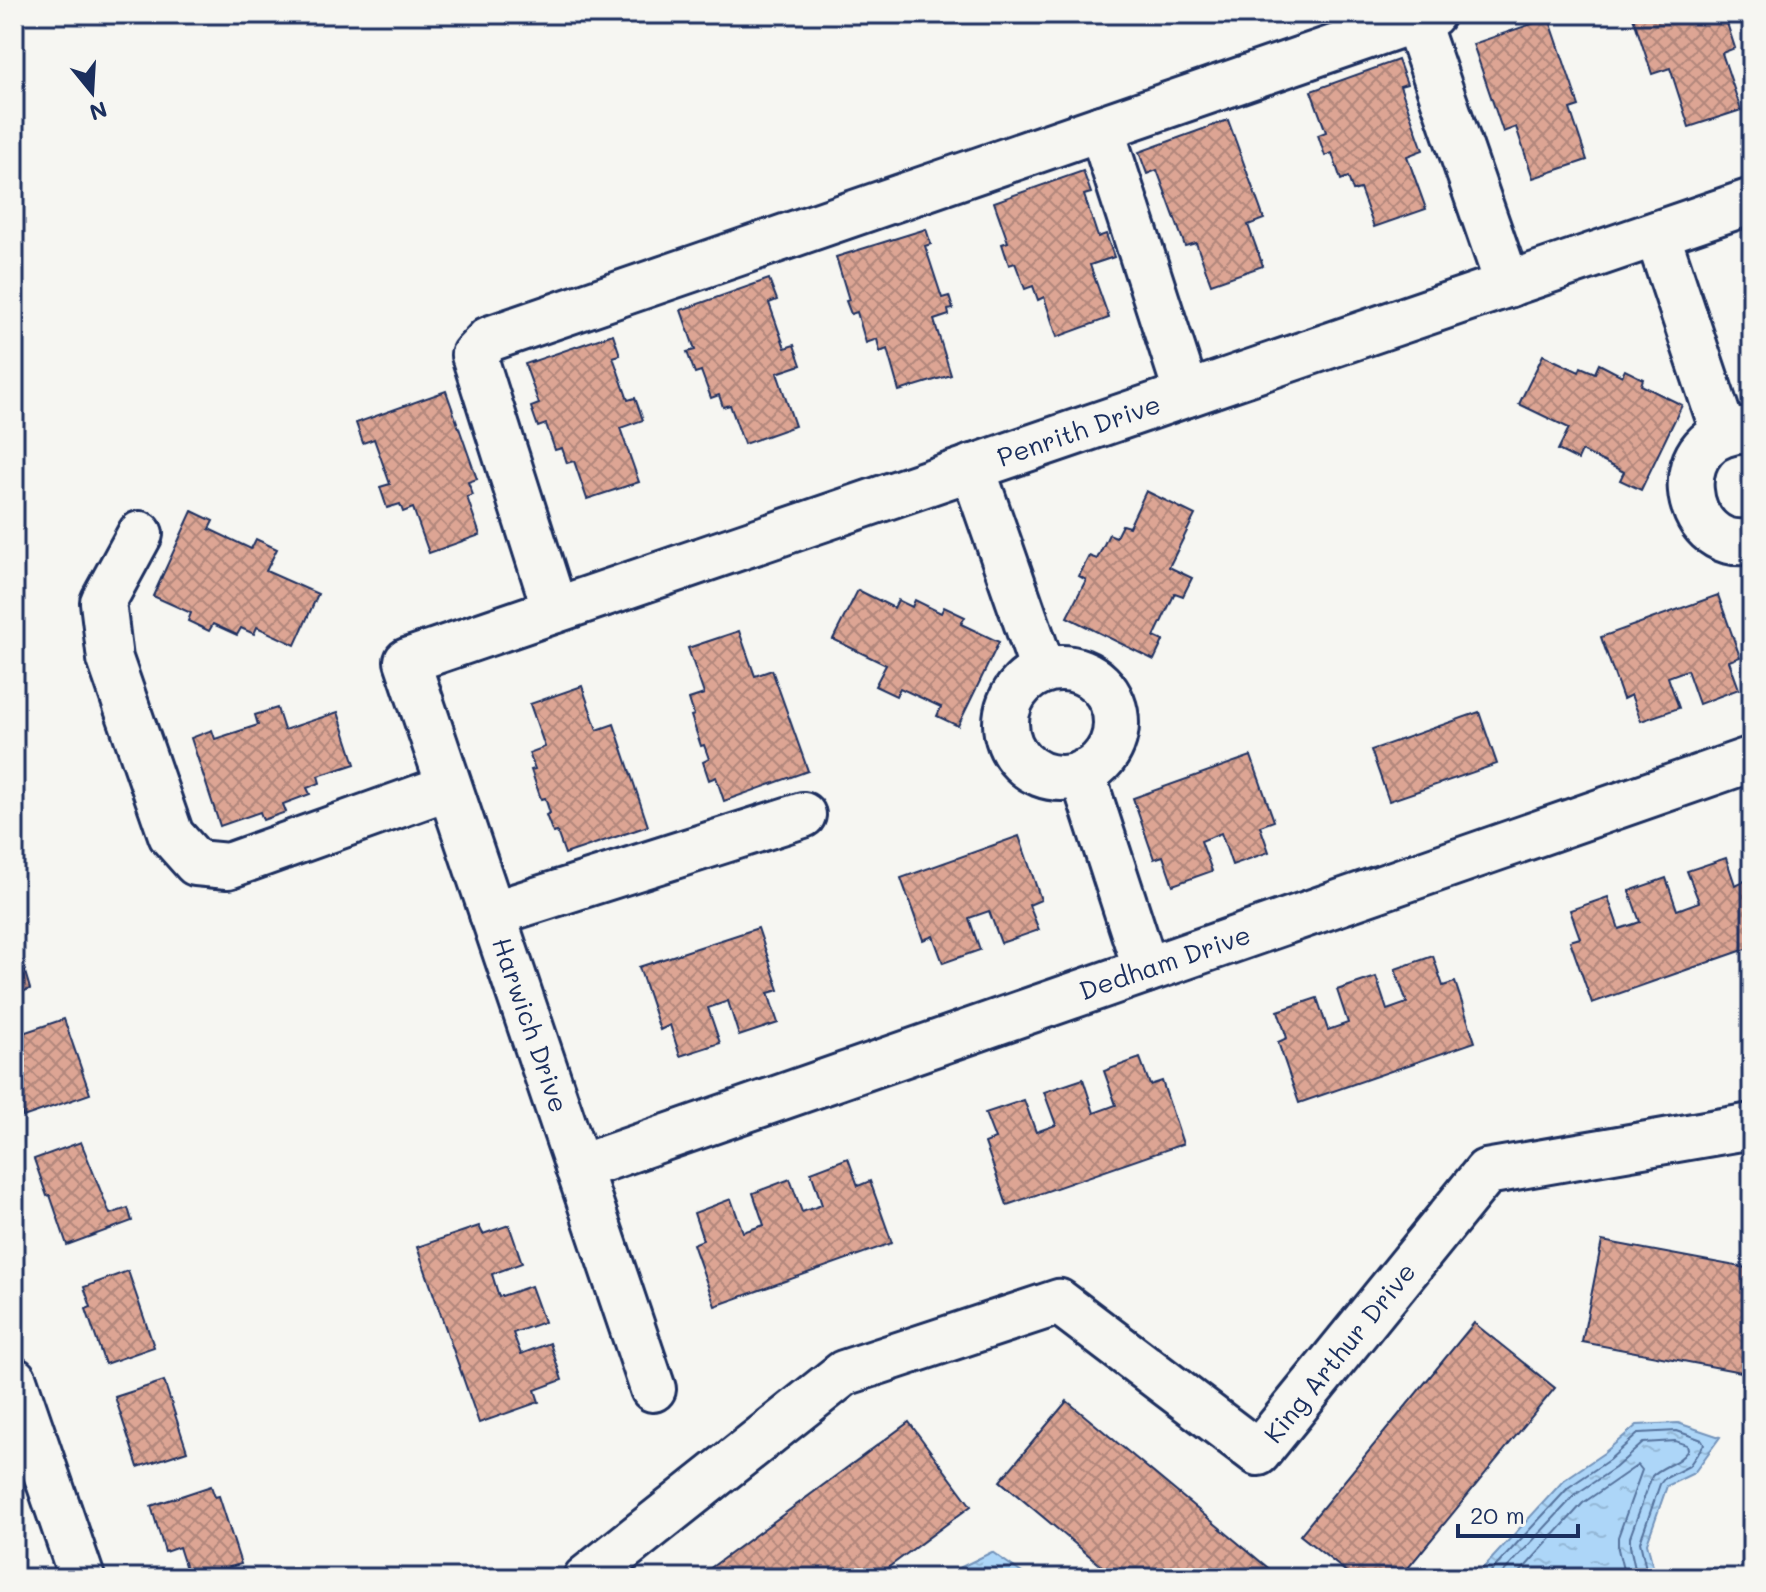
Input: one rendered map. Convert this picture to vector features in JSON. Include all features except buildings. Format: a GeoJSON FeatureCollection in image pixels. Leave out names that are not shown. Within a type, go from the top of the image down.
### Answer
{"type":"FeatureCollection","features":[{"type":"Feature","properties":{"kind":"street"},"geometry":{"type":"LineString","coordinates":[[555,610],[474,355],[489,339],[1424,17],[1508,285]]}},
{"type":"Feature","properties":{"kind":"street"},"geometry":{"type":"LineString","coordinates":[[1101,128],[1187,394]]}},
{"type":"Feature","properties":{"kind":"street","name":"Penrith Drive"},"geometry":{"type":"LineString","coordinates":[[407,661],[1752,201]]}},
{"type":"Feature","properties":{"kind":"street"},"geometry":{"type":"LineString","coordinates":[[1657,234],[1738,433],[1708,444],[1695,460],[1690,478],[1690,497],[1697,515],[1710,530],[1727,539],[1752,541]]}},
{"type":"Feature","properties":{"kind":"street"},"geometry":{"type":"LineString","coordinates":[[972,467],[1043,670]]}},
{"type":"Feature","properties":{"kind":"street"},"geometry":{"type":"LineString","coordinates":[[140,534],[103,602],[110,659],[171,835],[196,863],[228,866],[449,787]]}},
{"type":"Feature","properties":{"kind":"street","name":"Harwich Drive"},"geometry":{"type":"LineString","coordinates":[[407,661],[653,1389]]}},
{"type":"Feature","properties":{"kind":"street"},"geometry":{"type":"LineString","coordinates":[[1069,668],[1094,678],[1106,691],[1114,707],[1117,724],[1113,742],[1104,757],[1082,773],[1055,778],[1037,773],[1022,762],[1010,747],[1006,720],[1014,693],[1026,680],[1043,670],[1069,668]]}},
{"type":"Feature","properties":{"kind":"street","name":"Dedham Drive"},"geometry":{"type":"LineString","coordinates":[[578,1168],[1752,759]]}},
{"type":"Feature","properties":{"kind":"street"},"geometry":{"type":"LineString","coordinates":[[1082,773],[1146,970]]}},
{"type":"Feature","properties":{"kind":"street"},"geometry":{"type":"LineString","coordinates":[[492,914],[803,815]]}},
{"type":"Feature","properties":{"kind":"street","name":"King Arthur Drive"},"geometry":{"type":"LineString","coordinates":[[586,1578],[844,1373],[1059,1302],[1258,1453],[1486,1172],[1752,1126]]}},
{"type":"Feature","properties":{"kind":"street"},"geometry":{"type":"LineString","coordinates":[[14,1380],[82,1578]]}},
{"type":"Feature","properties":{"kind":"water"},"geometry":{"type":"Polygon","coordinates":[[[1678,1423],[1720,1437],[1694,1473],[1667,1486],[1647,1543],[1656,1578],[1474,1578],[1564,1480],[1604,1453],[1637,1425],[1678,1423]]]}},
{"type":"Feature","properties":{"kind":"water"},"geometry":{"type":"Polygon","coordinates":[[[992,1552],[1029,1578],[939,1578],[992,1552]]]}}]}
